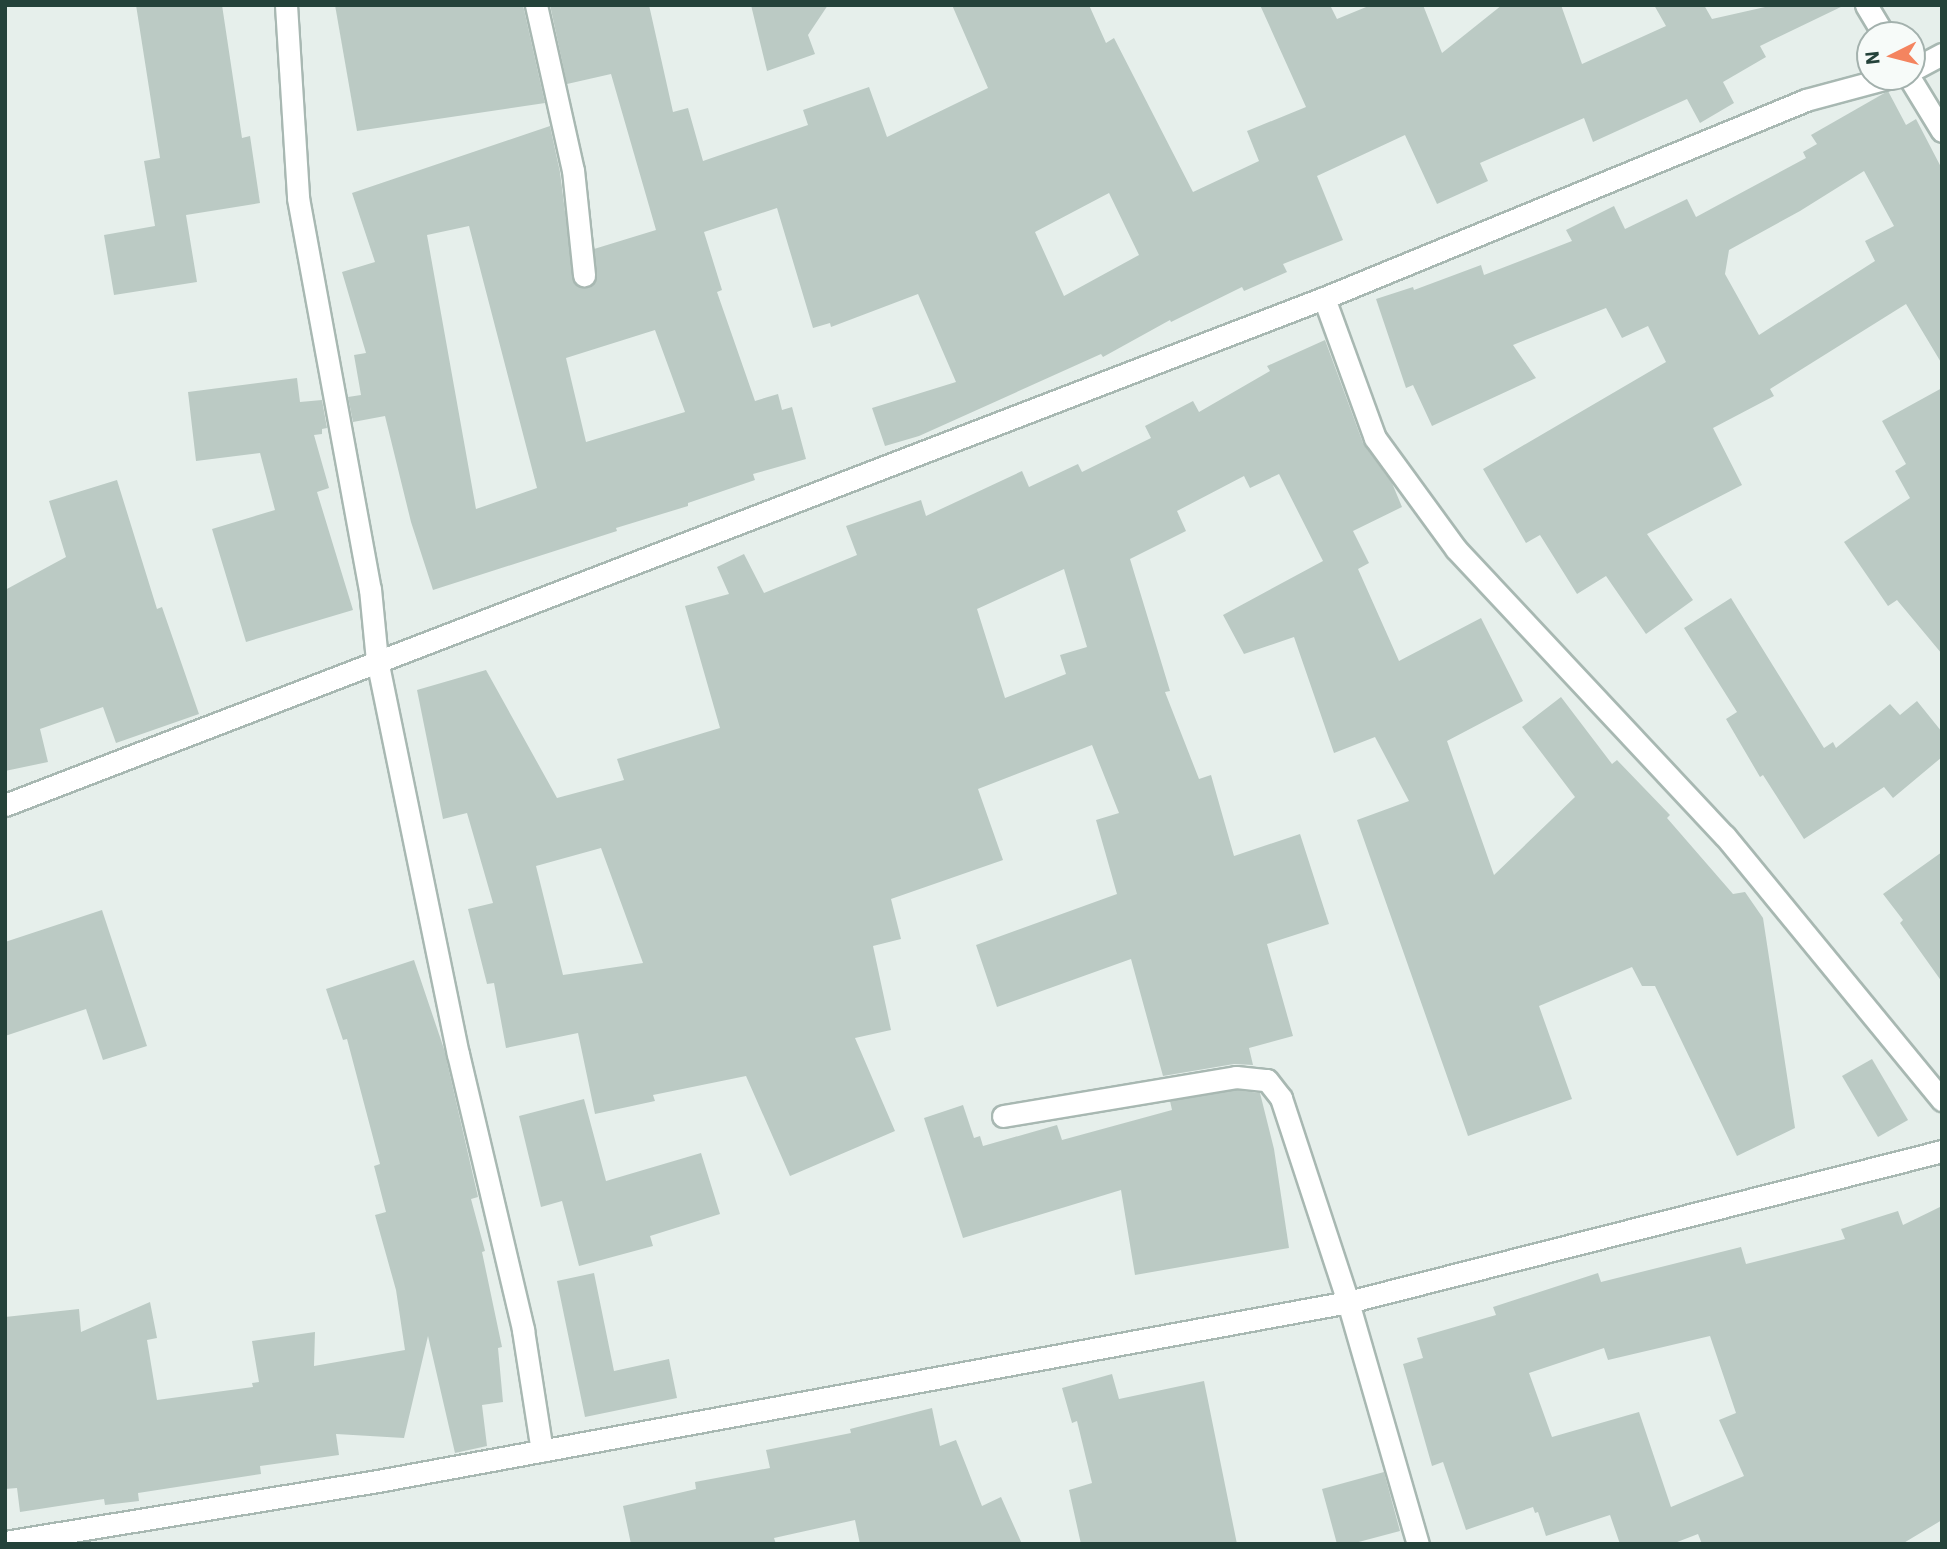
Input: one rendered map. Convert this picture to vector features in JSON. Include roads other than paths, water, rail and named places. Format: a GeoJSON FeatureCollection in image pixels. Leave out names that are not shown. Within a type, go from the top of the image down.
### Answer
{"type":"FeatureCollection","features":[{"type":"Feature","properties":{"kind":"street"},"geometry":{"type":"LineString","coordinates":[[286,5],[298,198],[370,589],[377,660],[457,1054],[523,1330],[541,1451]]}},
{"type":"Feature","properties":{"kind":"street"},"geometry":{"type":"LineString","coordinates":[[536,5],[573,170],[584,275]]}},
{"type":"Feature","properties":{"kind":"street"},"geometry":{"type":"LineString","coordinates":[[1866,5],[1876,21]]}},
{"type":"Feature","properties":{"kind":"street"},"geometry":{"type":"LineString","coordinates":[[1926,63],[1942,54]]}},
{"type":"Feature","properties":{"kind":"street"},"geometry":{"type":"LineString","coordinates":[[5,805],[1324,298],[1806,100],[1856,86]]}},
{"type":"Feature","properties":{"kind":"street"},"geometry":{"type":"LineString","coordinates":[[1918,91],[1942,131]]}},
{"type":"Feature","properties":{"kind":"street"},"geometry":{"type":"LineString","coordinates":[[1324,298],[1375,438],[1456,549],[1725,836],[1942,1101]]}},
{"type":"Feature","properties":{"kind":"street"},"geometry":{"type":"LineString","coordinates":[[1003,1116],[1236,1077],[1266,1080],[1281,1098],[1348,1302],[1418,1544]]}},
{"type":"Feature","properties":{"kind":"street"},"geometry":{"type":"LineString","coordinates":[[5,1542],[383,1480],[1348,1302],[1942,1152]]}}]}
